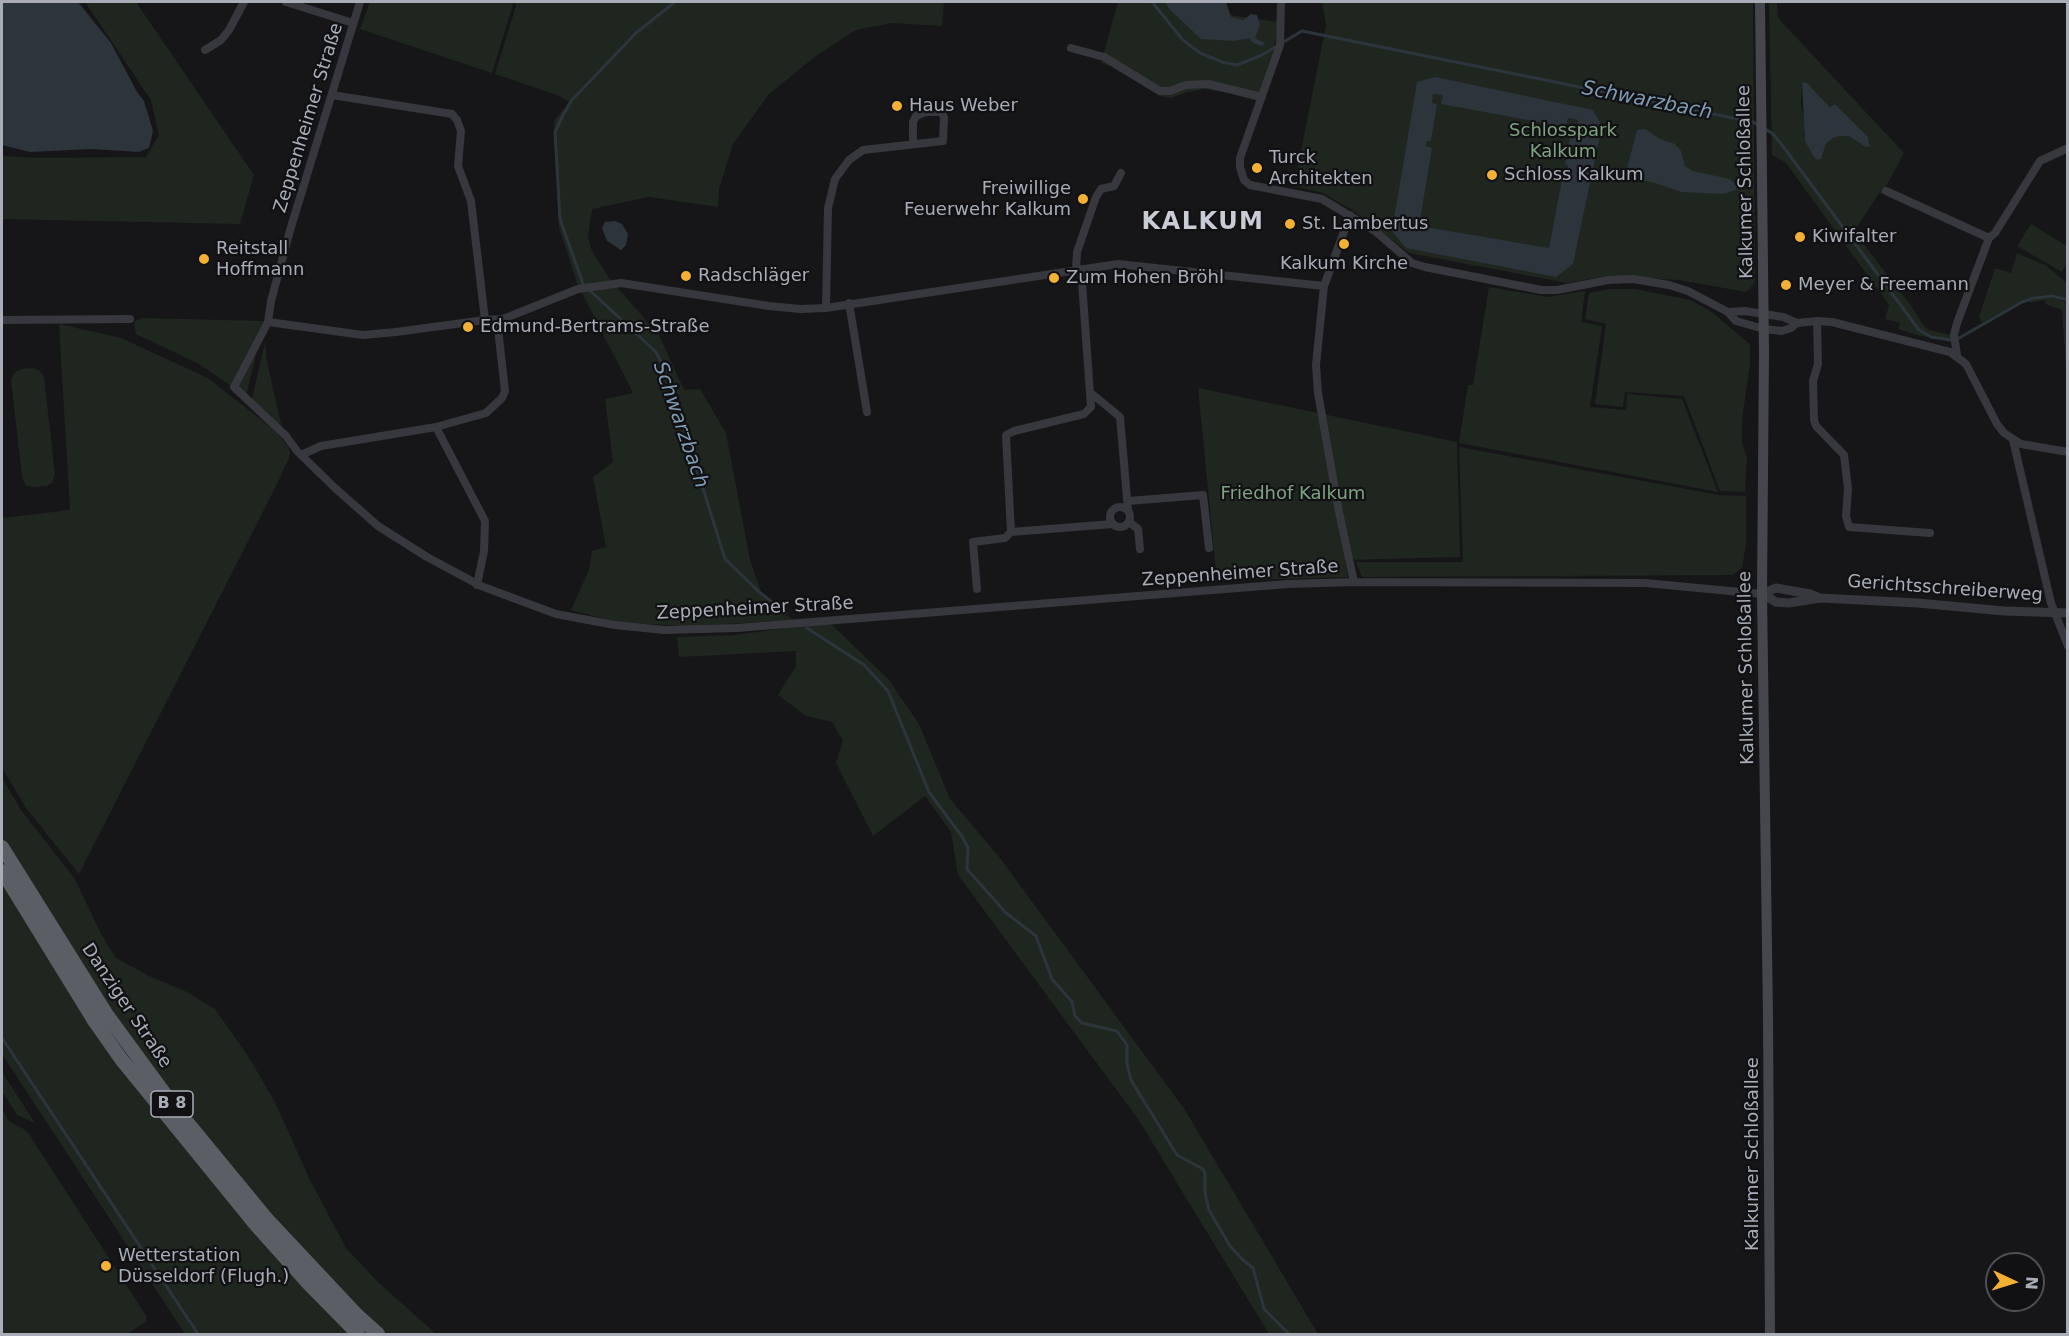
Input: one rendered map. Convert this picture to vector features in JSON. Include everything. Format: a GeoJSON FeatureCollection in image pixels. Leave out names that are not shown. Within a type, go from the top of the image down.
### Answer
{"type":"FeatureCollection","features":[{"type":"Feature","properties":{"kind":"highway","name":"Danziger Straße"},"geometry":{"type":"LineString","coordinates":[[2,847],[107,1015],[173,1105],[266,1218],[378,1335]]}},
{"type":"Feature","properties":{"kind":"highway","name":"Danziger Straße"},"geometry":{"type":"LineString","coordinates":[[2,871],[95,1022],[128,1067],[256,1225],[358,1335]]}},
{"type":"Feature","properties":{"kind":"main road","name":"Kalkumer Schloßallee"},"geometry":{"type":"LineString","coordinates":[[1760,2],[1764,314],[1762,594],[1770,1335]]}},
{"type":"Feature","properties":{"kind":"street"},"geometry":{"type":"LineString","coordinates":[[205,50],[222,40],[244,2]]}},
{"type":"Feature","properties":{"kind":"street"},"geometry":{"type":"LineString","coordinates":[[286,2],[353,23]]}},
{"type":"Feature","properties":{"kind":"street","name":"Zeppenheimer Straße"},"geometry":{"type":"LineString","coordinates":[[360,2],[291,227],[271,301],[268,322],[234,387],[286,436],[301,455],[378,526],[477,585],[556,614],[639,628],[700,630],[826,622],[1222,588],[1354,582],[1645,583],[1762,594]]}},
{"type":"Feature","properties":{"kind":"street"},"geometry":{"type":"LineString","coordinates":[[1281,2],[1280,45],[1240,158],[1244,180],[1250,185],[1322,199],[1375,231],[1403,257],[1425,267],[1541,290],[1557,290],[1608,280],[1633,279],[1669,285],[1688,291],[1728,312],[1736,321],[1764,329],[1782,330],[1791,328],[1797,323]]}},
{"type":"Feature","properties":{"kind":"street"},"geometry":{"type":"LineString","coordinates":[[1071,48],[1104,57],[1160,91],[1170,92],[1186,85],[1208,84],[1262,97]]}},
{"type":"Feature","properties":{"kind":"street"},"geometry":{"type":"LineString","coordinates":[[332,95],[452,114],[457,120],[461,131],[458,166],[471,201],[485,320]]}},
{"type":"Feature","properties":{"kind":"street"},"geometry":{"type":"LineString","coordinates":[[826,308],[828,208],[835,179],[849,160],[863,150],[943,141],[944,117],[941,112],[925,111],[916,116],[913,122],[913,144]]}},
{"type":"Feature","properties":{"kind":"street"},"geometry":{"type":"LineString","coordinates":[[1957,355],[1954,339],[1973,276],[1989,238],[1995,233],[2040,161],[2067,148]]}},
{"type":"Feature","properties":{"kind":"street"},"geometry":{"type":"LineString","coordinates":[[1011,532],[1006,435],[1084,414],[1091,407],[1077,252],[1096,197],[1101,189],[1114,186],[1121,173]]}},
{"type":"Feature","properties":{"kind":"street"},"geometry":{"type":"LineString","coordinates":[[1886,191],[1989,238]]}},
{"type":"Feature","properties":{"kind":"street"},"geometry":{"type":"LineString","coordinates":[[1350,215],[1324,286],[1316,365],[1318,393],[1354,582]]}},
{"type":"Feature","properties":{"kind":"street"},"geometry":{"type":"LineString","coordinates":[[268,322],[363,335],[396,332],[497,320],[537,308],[578,289],[621,283],[769,306],[800,309],[826,308],[1118,264],[1324,286]]}},
{"type":"Feature","properties":{"kind":"street"},"geometry":{"type":"LineString","coordinates":[[849,303],[867,412]]}},
{"type":"Feature","properties":{"kind":"street"},"geometry":{"type":"LineString","coordinates":[[1728,312],[1737,310],[1783,317],[1797,323],[1832,322],[1950,352],[1966,364],[1996,424],[2013,440],[2021,444],[2067,452]]}},
{"type":"Feature","properties":{"kind":"street"},"geometry":{"type":"LineString","coordinates":[[2,320],[130,319]]}},
{"type":"Feature","properties":{"kind":"street"},"geometry":{"type":"LineString","coordinates":[[301,455],[321,446],[436,427],[486,413],[502,399],[505,391],[497,320]]}},
{"type":"Feature","properties":{"kind":"street"},"geometry":{"type":"LineString","coordinates":[[1817,321],[1818,364],[1813,381],[1814,420],[1816,426],[1844,455],[1848,489],[1846,516],[1849,527],[1930,533]]}},
{"type":"Feature","properties":{"kind":"street"},"geometry":{"type":"LineString","coordinates":[[1091,393],[1120,417],[1129,522],[1138,529],[1140,549]]}},
{"type":"Feature","properties":{"kind":"street"},"geometry":{"type":"LineString","coordinates":[[436,427],[485,521],[484,551],[477,585]]}},
{"type":"Feature","properties":{"kind":"street"},"geometry":{"type":"LineString","coordinates":[[2013,440],[2046,583],[2054,613],[2067,646]]}},
{"type":"Feature","properties":{"kind":"street"},"geometry":{"type":"LineString","coordinates":[[1128,501],[1203,495],[1209,548]]}},
{"type":"Feature","properties":{"kind":"street"},"geometry":{"type":"LineString","coordinates":[[1113,524],[1110,515],[1114,508],[1123,507],[1128,510]]}},
{"type":"Feature","properties":{"kind":"street"},"geometry":{"type":"LineString","coordinates":[[977,589],[973,542],[1005,538],[1011,532],[1113,524],[1122,527],[1129,522]]}},
{"type":"Feature","properties":{"kind":"street","name":"Gerichtsschreiberweg"},"geometry":{"type":"LineString","coordinates":[[1762,594],[1776,602],[1789,603],[1820,598],[2067,613]]}},
{"type":"Feature","properties":{"kind":"green space"},"geometry":{"type":"Polygon","coordinates":[[[85,2],[136,2],[254,175],[240,224],[2,219],[2,156],[146,157],[159,135],[151,100],[85,2]]]}},
{"type":"Feature","properties":{"kind":"green space"},"geometry":{"type":"Polygon","coordinates":[[[370,2],[512,2],[513,5],[492,73],[360,29],[370,2]]]}},
{"type":"Feature","properties":{"kind":"green space"},"geometry":{"type":"Polygon","coordinates":[[[515,2],[944,2],[942,26],[892,23],[856,30],[816,56],[769,94],[733,144],[719,189],[718,207],[649,197],[592,209],[588,238],[592,251],[609,278],[659,335],[684,390],[700,389],[726,433],[750,560],[763,597],[793,620],[693,626],[622,623],[571,610],[589,570],[592,551],[606,547],[593,477],[613,462],[605,399],[633,393],[577,283],[559,227],[554,121],[569,102],[560,96],[495,74],[516,6],[515,2]]]}},
{"type":"Feature","properties":{"kind":"green space"},"geometry":{"type":"Polygon","coordinates":[[[1118,2],[1216,2],[1223,14],[1279,22],[1273,55],[1257,101],[1204,89],[1171,98],[1160,96],[1101,63],[1118,2]]]}},
{"type":"Feature","properties":{"kind":"green space","name":"Schlosspark Kalkum"},"geometry":{"type":"Polygon","coordinates":[[[1322,2],[1753,2],[1755,283],[1746,292],[1679,280],[1606,276],[1567,283],[1409,253],[1354,211],[1323,193],[1294,186],[1326,25],[1322,2]]]}},
{"type":"Feature","properties":{"kind":"green space"},"geometry":{"type":"Polygon","coordinates":[[[1769,2],[1777,2],[1778,18],[1904,153],[1882,194],[1879,193],[1854,232],[1910,304],[1924,326],[1929,330],[1951,335],[1951,339],[1920,336],[1898,329],[1900,323],[1885,319],[1889,305],[1786,163],[1772,155],[1769,2]],[[1802,82],[1801,105],[1805,122],[1804,135],[1822,156],[1826,144],[1839,136],[1849,136],[1870,146],[1868,137],[1835,104],[1830,107],[1810,86],[1802,82]]]}},
{"type":"Feature","properties":{"kind":"green space"},"geometry":{"type":"Polygon","coordinates":[[[2031,224],[2067,246],[2067,263],[2062,272],[2017,246],[2031,224]]]}},
{"type":"Feature","properties":{"kind":"green space"},"geometry":{"type":"Polygon","coordinates":[[[2017,253],[2045,265],[2067,283],[2067,298],[2053,295],[2035,296],[2023,300],[1982,323],[1979,317],[1995,268],[2011,273],[2017,253]]]}},
{"type":"Feature","properties":{"kind":"green space"},"geometry":{"type":"Polygon","coordinates":[[[1489,287],[1548,297],[1585,291],[1581,322],[1602,326],[1590,407],[1626,410],[1627,394],[1682,399],[1718,492],[1459,443],[1468,385],[1473,385],[1489,287]]]}},
{"type":"Feature","properties":{"kind":"green space"},"geometry":{"type":"Polygon","coordinates":[[[1610,289],[1635,289],[1690,300],[1712,312],[1750,344],[1750,365],[1742,419],[1742,442],[1747,458],[1745,492],[1720,491],[1684,396],[1625,392],[1623,407],[1595,404],[1606,324],[1585,319],[1589,293],[1610,289]]]}},
{"type":"Feature","properties":{"kind":"green space"},"geometry":{"type":"Polygon","coordinates":[[[2045,296],[2067,302],[2067,382],[2062,310],[2045,304],[2045,300],[2029,303],[2029,300],[2045,296]]]}},
{"type":"Feature","properties":{"kind":"green space"},"geometry":{"type":"Polygon","coordinates":[[[142,318],[264,321],[246,396],[199,364],[136,334],[135,321],[142,318]]]}},
{"type":"Feature","properties":{"kind":"green space"},"geometry":{"type":"Polygon","coordinates":[[[59,324],[121,338],[208,378],[274,430],[288,446],[290,452],[275,488],[79,874],[26,808],[2,768],[2,518],[70,510],[59,324]]]}},
{"type":"Feature","properties":{"kind":"green space"},"geometry":{"type":"Polygon","coordinates":[[[265,343],[267,362],[282,428],[251,403],[265,343]]]}},
{"type":"Feature","properties":{"kind":"green space"},"geometry":{"type":"Polygon","coordinates":[[[33,368],[40,371],[44,377],[55,474],[52,483],[35,487],[26,486],[22,476],[11,380],[14,373],[21,369],[33,368]]]}},
{"type":"Feature","properties":{"kind":"green space","name":"Friedhof Kalkum"},"geometry":{"type":"Polygon","coordinates":[[[1198,388],[1457,442],[1460,557],[1345,560],[1348,577],[1217,581],[1198,388]]]}},
{"type":"Feature","properties":{"kind":"green space"},"geometry":{"type":"Polygon","coordinates":[[[1459,447],[1719,495],[1746,496],[1746,544],[1742,568],[1733,575],[1362,577],[1356,562],[1463,562],[1459,447]]]}},
{"type":"Feature","properties":{"kind":"green space"},"geometry":{"type":"Polygon","coordinates":[[[829,622],[889,680],[919,724],[950,799],[1000,858],[1185,1110],[1318,1334],[1269,1334],[1138,1119],[958,875],[951,832],[925,796],[873,836],[836,763],[843,741],[832,722],[806,716],[778,695],[796,666],[796,651],[679,657],[677,637],[735,635],[829,622]]]}},
{"type":"Feature","properties":{"kind":"green space"},"geometry":{"type":"Polygon","coordinates":[[[2,778],[21,810],[75,879],[101,934],[116,958],[149,976],[185,991],[215,1009],[248,1056],[275,1102],[310,1180],[346,1248],[378,1282],[436,1334],[185,1334],[2,1054],[2,778]]]}},
{"type":"Feature","properties":{"kind":"green space"},"geometry":{"type":"Polygon","coordinates":[[[2,1072],[35,1123],[17,1115],[2,1091],[2,1072]]]}},
{"type":"Feature","properties":{"kind":"green space"},"geometry":{"type":"Polygon","coordinates":[[[2,1109],[9,1121],[27,1131],[147,1317],[146,1322],[127,1334],[2,1334],[2,1109]]]}},
{"type":"Feature","properties":{"kind":"shaded area"},"geometry":{"type":"Polygon","coordinates":[[[2,2],[78,2],[111,43],[144,101],[153,131],[149,148],[139,152],[92,149],[30,152],[2,145],[2,2]]]}},
{"type":"Feature","properties":{"kind":"shaded area"},"geometry":{"type":"Polygon","coordinates":[[[1165,2],[1226,2],[1231,17],[1243,20],[1251,14],[1257,15],[1260,25],[1255,38],[1265,43],[1262,46],[1253,43],[1249,38],[1234,41],[1201,39],[1169,9],[1165,2]]]}},
{"type":"Feature","properties":{"kind":"shaded area"},"geometry":{"type":"Polygon","coordinates":[[[1435,77],[1593,110],[1602,126],[1573,264],[1556,277],[1406,248],[1392,231],[1417,82],[1435,77]],[[1433,94],[1432,103],[1437,104],[1431,141],[1427,141],[1426,146],[1432,148],[1419,226],[1549,248],[1564,169],[1567,169],[1568,165],[1565,165],[1571,130],[1576,131],[1578,120],[1568,118],[1566,127],[1441,104],[1443,95],[1433,94]]]}},
{"type":"Feature","properties":{"kind":"shaded area"},"geometry":{"type":"Polygon","coordinates":[[[1802,82],[1807,83],[1830,107],[1835,104],[1868,137],[1870,146],[1866,147],[1849,136],[1839,136],[1826,144],[1821,159],[1817,160],[1805,141],[1802,82]]]}},
{"type":"Feature","properties":{"kind":"shaded area"},"geometry":{"type":"Polygon","coordinates":[[[1645,129],[1660,139],[1675,144],[1681,151],[1685,166],[1693,171],[1730,179],[1737,186],[1736,190],[1723,194],[1681,192],[1636,179],[1626,172],[1637,130],[1645,129]]]}},
{"type":"Feature","properties":{"kind":"shaded area"},"geometry":{"type":"Polygon","coordinates":[[[615,221],[622,224],[628,234],[626,245],[621,250],[607,241],[602,228],[605,222],[615,221]]]}},
{"type":"Feature","properties":{"kind":"waterway","name":"Schwarzbach"},"geometry":{"type":"LineString","coordinates":[[675,2],[636,33],[572,100],[563,115],[555,132],[560,219],[583,284],[656,352],[668,376],[725,559],[758,591],[786,613]]}},
{"type":"Feature","properties":{"kind":"waterway","name":"Schwarzbach"},"geometry":{"type":"LineString","coordinates":[[1152,2],[1183,40],[1200,53],[1222,62],[1237,65],[1260,56],[1302,31],[1753,122],[1758,125]]}},
{"type":"Feature","properties":{"kind":"waterway","name":"Schwarzbach"},"geometry":{"type":"LineString","coordinates":[[1763,128],[1772,133],[1782,145],[1919,330],[1931,337],[1951,340],[1959,338],[2022,302],[2034,298],[2052,296],[2068,300]]}},
{"type":"Feature","properties":{"kind":"waterway","name":"Schwarzbach"},"geometry":{"type":"LineString","coordinates":[[807,628],[864,665],[888,691],[929,792],[968,848],[967,869],[1005,912],[1036,936],[1052,979],[1072,1002],[1075,1016],[1082,1023],[1117,1031],[1127,1045],[1127,1064],[1131,1080],[1177,1155],[1203,1169],[1209,1210],[1230,1246],[1253,1268],[1264,1309],[1289,1334]]}},
{"type":"Feature","properties":{"kind":"waterway"},"geometry":{"type":"LineString","coordinates":[[2,1038],[198,1334]]}},
{"type":"Feature","properties":{"kind":"place","name":"Haus Weber"},"geometry":{"type":"Point","coordinates":[897,106]}},
{"type":"Feature","properties":{"kind":"place","name":"Turck Architekten"},"geometry":{"type":"Point","coordinates":[1257,168]}},
{"type":"Feature","properties":{"kind":"place","name":"Schloss Kalkum"},"geometry":{"type":"Point","coordinates":[1492,175]}},
{"type":"Feature","properties":{"kind":"place","name":"Freiwillige Feuerwehr Kalkum"},"geometry":{"type":"Point","coordinates":[1083,199]}},
{"type":"Feature","properties":{"kind":"place","name":"St. Lambertus"},"geometry":{"type":"Point","coordinates":[1290,224]}},
{"type":"Feature","properties":{"kind":"place","name":"Kiwifalter"},"geometry":{"type":"Point","coordinates":[1800,237]}},
{"type":"Feature","properties":{"kind":"place","name":"Kalkum Kirche"},"geometry":{"type":"Point","coordinates":[1344,244]}},
{"type":"Feature","properties":{"kind":"place","name":"Reitstall Hoffmann"},"geometry":{"type":"Point","coordinates":[204,259]}},
{"type":"Feature","properties":{"kind":"place","name":"Radschläger"},"geometry":{"type":"Point","coordinates":[686,276]}},
{"type":"Feature","properties":{"kind":"place","name":"Zum Hohen Bröhl"},"geometry":{"type":"Point","coordinates":[1054,278]}},
{"type":"Feature","properties":{"kind":"place","name":"Meyer & Freemann"},"geometry":{"type":"Point","coordinates":[1786,285]}},
{"type":"Feature","properties":{"kind":"place","name":"Edmund-Bertrams-Straße"},"geometry":{"type":"Point","coordinates":[468,327]}},
{"type":"Feature","properties":{"kind":"place","name":"Wetterstation Düsseldorf (Flugh.)"},"geometry":{"type":"Point","coordinates":[106,1266]}},
{"type":"Feature","properties":{"kind":"district","name":"KALKUM"},"geometry":{"type":"Point","coordinates":[1203,223]}}]}
